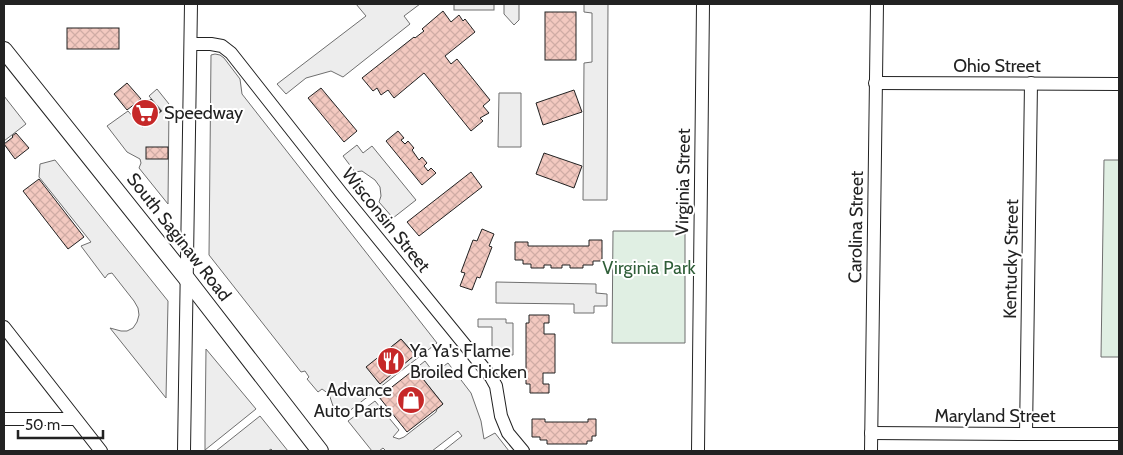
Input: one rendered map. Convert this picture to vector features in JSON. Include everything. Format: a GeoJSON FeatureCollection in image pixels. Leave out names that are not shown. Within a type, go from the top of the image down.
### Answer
{"type":"FeatureCollection","features":[{"type":"Feature","properties":{"kind":"main road","name":"South Saginaw Road"},"geometry":{"type":"LineString","coordinates":[[4,50],[187,279],[320,451]]}},
{"type":"Feature","properties":{"kind":"street"},"geometry":{"type":"LineString","coordinates":[[184,451],[191,4]]}},
{"type":"Feature","properties":{"kind":"street","name":"Virginia Street"},"geometry":{"type":"LineString","coordinates":[[698,451],[703,4]]}},
{"type":"Feature","properties":{"kind":"street","name":"Carolina Street"},"geometry":{"type":"LineString","coordinates":[[871,451],[877,4]]}},
{"type":"Feature","properties":{"kind":"street","name":"Wisconsin Street"},"geometry":{"type":"LineString","coordinates":[[191,44],[222,46],[231,53],[490,377],[496,386],[501,416],[508,433],[522,451]]}},
{"type":"Feature","properties":{"kind":"street","name":"Ohio Street"},"geometry":{"type":"LineString","coordinates":[[875,83],[1119,84]]}},
{"type":"Feature","properties":{"kind":"street","name":"Kentucky Street"},"geometry":{"type":"LineString","coordinates":[[1026,434],[1031,83]]}},
{"type":"Feature","properties":{"kind":"street"},"geometry":{"type":"LineString","coordinates":[[4,327],[101,451]]}},
{"type":"Feature","properties":{"kind":"street"},"geometry":{"type":"LineString","coordinates":[[4,419],[76,418]]}},
{"type":"Feature","properties":{"kind":"street","name":"Maryland Street"},"geometry":{"type":"LineString","coordinates":[[871,433],[1119,434]]}},
{"type":"Feature","properties":{"kind":"green space"},"geometry":{"type":"Polygon","coordinates":[[[1104,160],[1119,160],[1119,357],[1101,357],[1104,160]]]}},
{"type":"Feature","properties":{"kind":"green space","name":"Virginia Park"},"geometry":{"type":"Polygon","coordinates":[[[613,231],[685,231],[685,343],[612,343],[613,231]]]}},
{"type":"Feature","properties":{"kind":"shaded area"},"geometry":{"type":"Polygon","coordinates":[[[356,4],[420,4],[404,16],[410,24],[343,77],[331,71],[306,78],[286,94],[277,84],[366,16],[356,4]]]}},
{"type":"Feature","properties":{"kind":"shaded area"},"geometry":{"type":"Polygon","coordinates":[[[454,4],[494,4],[494,10],[454,10],[454,4]]]}},
{"type":"Feature","properties":{"kind":"shaded area"},"geometry":{"type":"Polygon","coordinates":[[[504,4],[519,4],[519,20],[514,25],[504,14],[504,4]]]}},
{"type":"Feature","properties":{"kind":"shaded area"},"geometry":{"type":"Polygon","coordinates":[[[584,4],[608,4],[607,200],[583,200],[584,63],[592,62],[592,13],[584,12],[584,4]]]}},
{"type":"Feature","properties":{"kind":"shaded area"},"geometry":{"type":"Polygon","coordinates":[[[211,55],[220,55],[224,58],[240,79],[242,94],[437,343],[339,419],[331,411],[333,406],[329,394],[322,389],[318,392],[307,379],[309,377],[305,371],[301,372],[209,255],[211,55]],[[401,339],[367,367],[379,383],[415,355],[401,339]]]}},
{"type":"Feature","properties":{"kind":"shaded area"},"geometry":{"type":"Polygon","coordinates":[[[157,89],[169,104],[168,204],[139,168],[140,159],[127,152],[107,126],[128,111],[142,127],[162,111],[149,96],[157,89]]]}},
{"type":"Feature","properties":{"kind":"shaded area"},"geometry":{"type":"Polygon","coordinates":[[[499,93],[521,93],[521,147],[498,147],[499,93]]]}},
{"type":"Feature","properties":{"kind":"shaded area"},"geometry":{"type":"Polygon","coordinates":[[[4,96],[26,124],[4,141],[4,96]]]}},
{"type":"Feature","properties":{"kind":"shaded area"},"geometry":{"type":"Polygon","coordinates":[[[357,145],[363,153],[372,146],[416,200],[393,218],[379,202],[381,196],[380,187],[375,180],[362,171],[355,172],[343,156],[357,145]]]}},
{"type":"Feature","properties":{"kind":"shaded area"},"geometry":{"type":"Polygon","coordinates":[[[55,160],[168,301],[166,398],[110,328],[127,331],[133,328],[139,315],[134,301],[112,273],[108,274],[105,278],[81,246],[91,242],[39,177],[40,164],[55,160]]]}},
{"type":"Feature","properties":{"kind":"shaded area"},"geometry":{"type":"Polygon","coordinates":[[[496,282],[596,284],[596,293],[607,294],[607,306],[594,306],[594,313],[574,313],[574,304],[496,303],[496,282]]]}},
{"type":"Feature","properties":{"kind":"shaded area"},"geometry":{"type":"Polygon","coordinates":[[[478,319],[506,319],[506,323],[513,323],[513,355],[499,355],[492,347],[492,327],[478,327],[478,319]]]}},
{"type":"Feature","properties":{"kind":"shaded area"},"geometry":{"type":"Polygon","coordinates":[[[206,349],[256,409],[205,450],[205,435],[206,349]]]}},
{"type":"Feature","properties":{"kind":"shaded area"},"geometry":{"type":"Polygon","coordinates":[[[425,361],[434,373],[448,363],[471,393],[481,421],[484,439],[495,433],[509,451],[443,451],[462,436],[458,431],[432,451],[386,451],[383,448],[379,451],[372,451],[348,421],[375,401],[399,430],[393,437],[399,439],[436,412],[443,404],[415,369],[425,361]]]}},
{"type":"Feature","properties":{"kind":"shaded area"},"geometry":{"type":"Polygon","coordinates":[[[260,416],[288,451],[273,451],[271,449],[268,451],[216,451],[260,416]]]}},
{"type":"Feature","properties":{"kind":"building"},"geometry":{"type":"Polygon","coordinates":[[[443,11],[451,22],[459,15],[463,21],[465,19],[475,32],[445,56],[451,64],[457,59],[490,100],[483,106],[489,113],[480,118],[483,121],[471,131],[424,73],[394,98],[388,90],[381,95],[377,88],[373,91],[362,78],[424,31],[422,29],[443,11]]]}},
{"type":"Feature","properties":{"kind":"building"},"geometry":{"type":"Polygon","coordinates":[[[545,12],[576,12],[576,60],[545,60],[545,12]]]}},
{"type":"Feature","properties":{"kind":"building"},"geometry":{"type":"Polygon","coordinates":[[[67,28],[119,28],[119,49],[67,49],[67,28]]]}},
{"type":"Feature","properties":{"kind":"building"},"geometry":{"type":"Polygon","coordinates":[[[127,83],[141,99],[127,110],[114,94],[127,83]]]}},
{"type":"Feature","properties":{"kind":"building"},"geometry":{"type":"Polygon","coordinates":[[[321,88],[357,131],[344,142],[308,98],[321,88]]]}},
{"type":"Feature","properties":{"kind":"building"},"geometry":{"type":"Polygon","coordinates":[[[574,90],[582,112],[543,125],[536,103],[574,90]]]}},
{"type":"Feature","properties":{"kind":"building"},"geometry":{"type":"Polygon","coordinates":[[[151,99],[161,111],[142,127],[132,114],[151,99]]]}},
{"type":"Feature","properties":{"kind":"building"},"geometry":{"type":"Polygon","coordinates":[[[398,131],[404,138],[401,140],[405,144],[408,141],[414,148],[412,150],[419,160],[422,157],[427,163],[424,166],[428,171],[431,168],[436,173],[422,185],[386,141],[398,131]]]}},
{"type":"Feature","properties":{"kind":"building"},"geometry":{"type":"Polygon","coordinates":[[[16,133],[29,148],[15,159],[4,144],[16,133]]]}},
{"type":"Feature","properties":{"kind":"building"},"geometry":{"type":"Polygon","coordinates":[[[146,147],[168,147],[168,159],[146,159],[146,147]]]}},
{"type":"Feature","properties":{"kind":"building"},"geometry":{"type":"Polygon","coordinates":[[[544,153],[582,166],[574,188],[536,174],[544,153]]]}},
{"type":"Feature","properties":{"kind":"building"},"geometry":{"type":"Polygon","coordinates":[[[471,172],[482,187],[419,236],[407,222],[471,172]]]}},
{"type":"Feature","properties":{"kind":"building"},"geometry":{"type":"Polygon","coordinates":[[[39,179],[84,237],[68,249],[23,191],[39,179]]]}},
{"type":"Feature","properties":{"kind":"building"},"geometry":{"type":"Polygon","coordinates":[[[482,229],[494,234],[489,246],[492,247],[480,278],[477,277],[472,290],[460,286],[465,273],[461,272],[473,240],[477,241],[482,229]]]}},
{"type":"Feature","properties":{"kind":"building"},"geometry":{"type":"Polygon","coordinates":[[[589,240],[602,240],[602,261],[593,261],[593,265],[583,265],[583,268],[570,268],[570,265],[562,265],[562,268],[551,268],[551,265],[544,265],[544,268],[531,268],[531,264],[523,264],[523,260],[515,260],[515,242],[528,242],[528,246],[589,246],[589,240]]]}},
{"type":"Feature","properties":{"kind":"building"},"geometry":{"type":"Polygon","coordinates":[[[529,315],[549,315],[549,323],[544,323],[544,334],[555,334],[555,373],[543,373],[543,384],[549,384],[549,393],[530,393],[530,384],[526,384],[526,323],[529,323],[529,315]]]}},
{"type":"Feature","properties":{"kind":"building","name":"Ya Ya's Flame Broiled Chicken"},"geometry":{"type":"Polygon","coordinates":[[[401,339],[415,355],[380,384],[366,367],[401,339]]]}},
{"type":"Feature","properties":{"kind":"building"},"geometry":{"type":"Polygon","coordinates":[[[415,369],[443,404],[407,432],[379,397],[415,369]]]}},
{"type":"Feature","properties":{"kind":"building"},"geometry":{"type":"Polygon","coordinates":[[[532,419],[545,419],[545,422],[588,422],[588,419],[596,419],[596,436],[592,436],[592,441],[587,441],[587,444],[547,444],[547,440],[540,440],[540,437],[532,437],[532,419]]]}},
{"type":"Feature","properties":{"kind":"place","name":"Speedway"},"geometry":{"type":"Point","coordinates":[145,113]}},
{"type":"Feature","properties":{"kind":"place","name":"Ya Ya's Flame Broiled Chicken"},"geometry":{"type":"Point","coordinates":[391,361]}},
{"type":"Feature","properties":{"kind":"place","name":"Advance Auto Parts"},"geometry":{"type":"Point","coordinates":[411,400]}}]}
